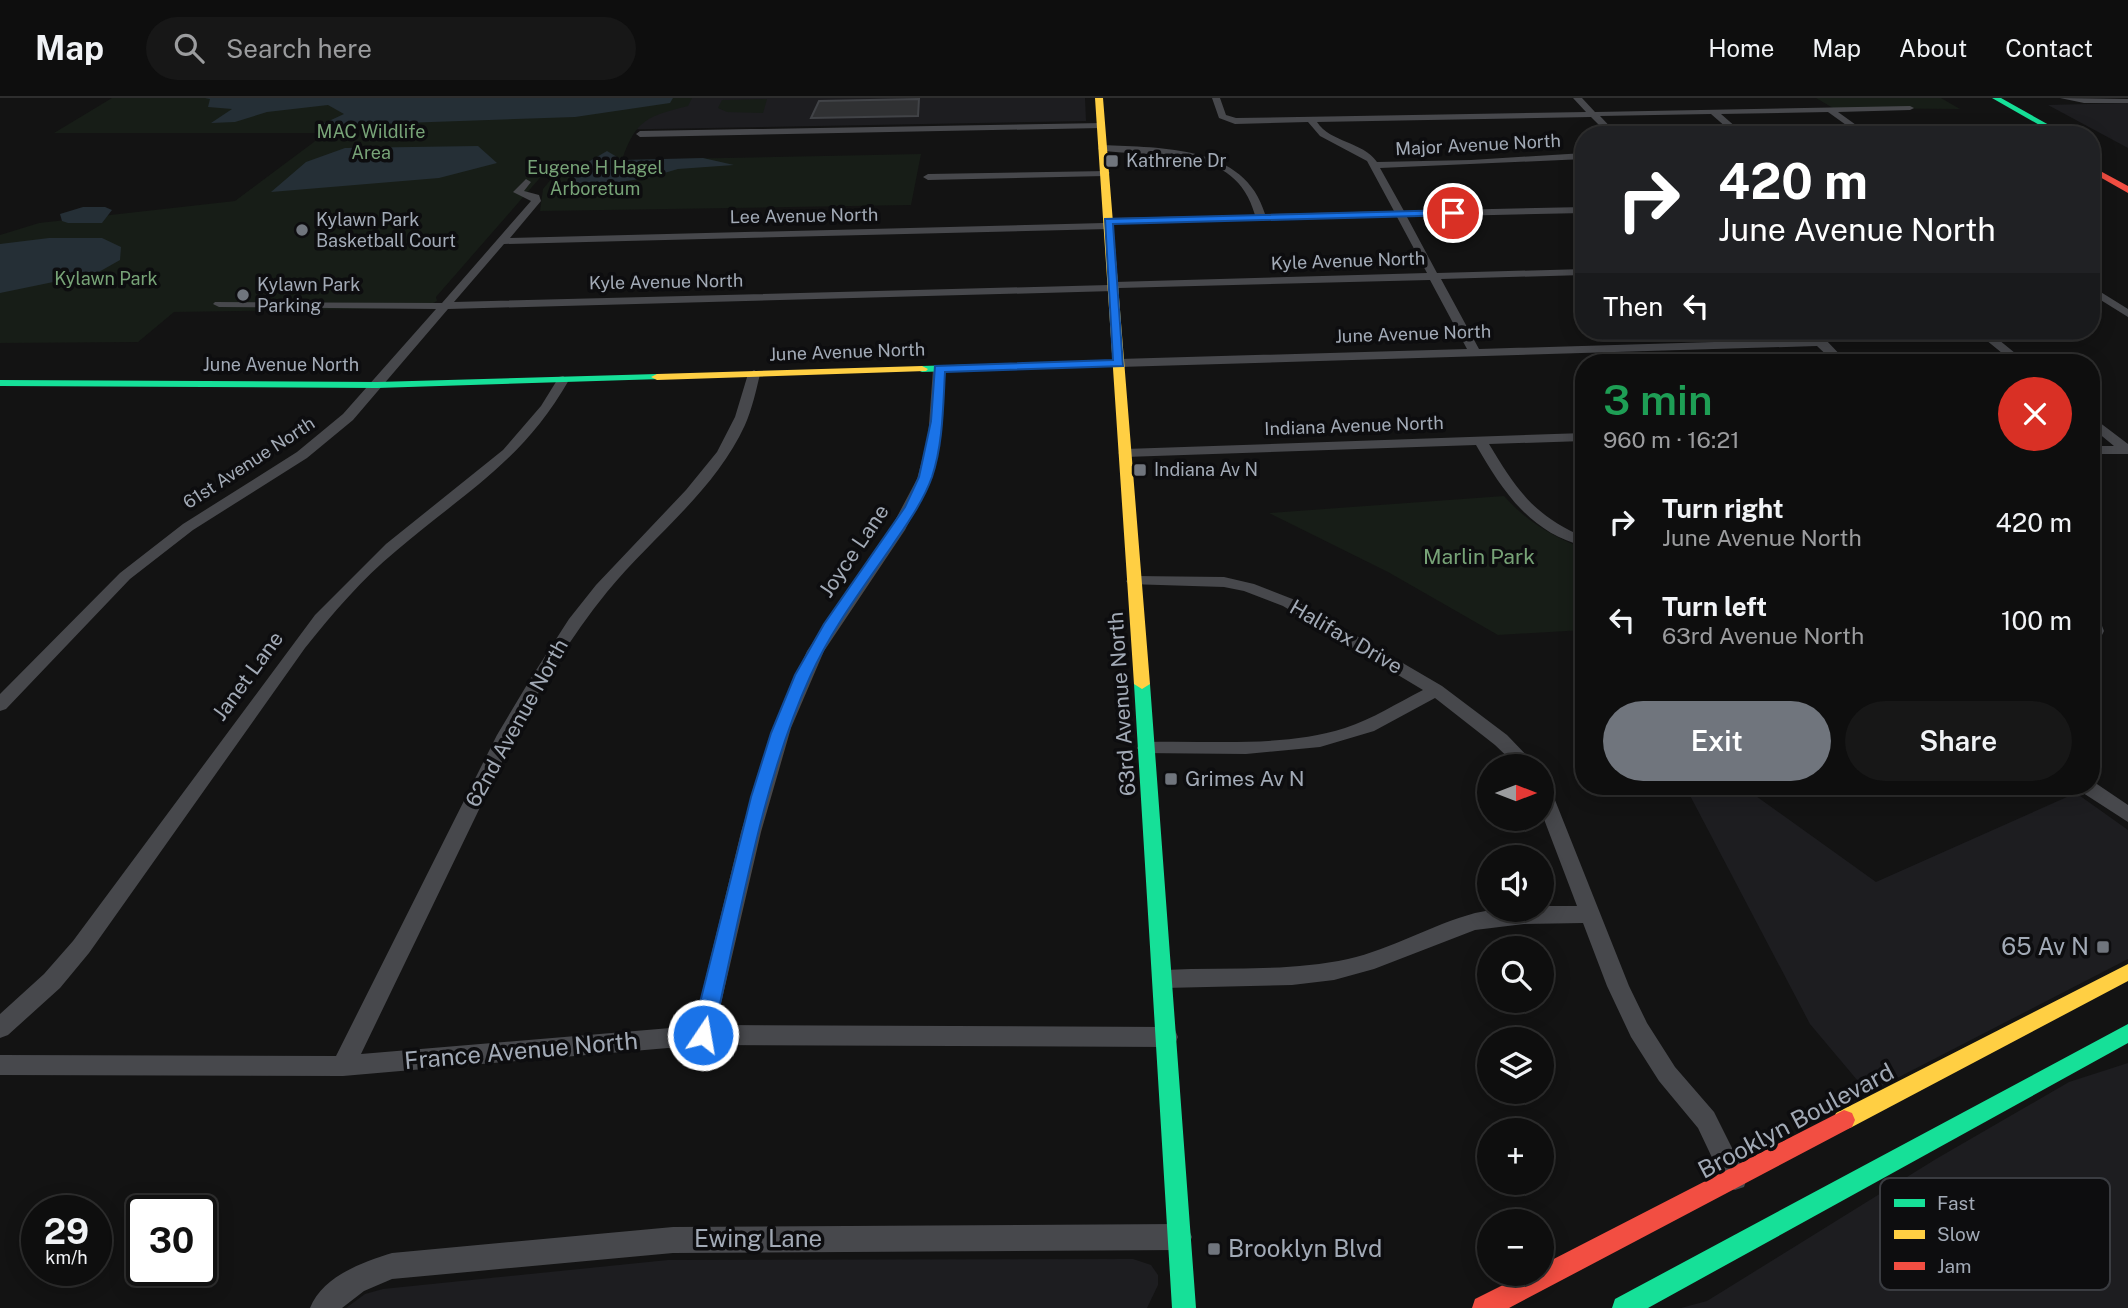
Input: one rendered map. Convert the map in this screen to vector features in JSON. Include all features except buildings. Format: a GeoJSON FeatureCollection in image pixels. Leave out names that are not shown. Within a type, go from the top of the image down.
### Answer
{"type":"FeatureCollection","features":[{"type":"Feature","properties":{"kind":"main road","name":"63rd Avenue North"},"geometry":{"type":"LineString","coordinates":[[1100,98],[1164,979],[1184,1308]]}},
{"type":"Feature","properties":{"kind":"main road"},"geometry":{"type":"LineString","coordinates":[[1991,100],[2023,126]]}},
{"type":"Feature","properties":{"kind":"main road"},"geometry":{"type":"LineString","coordinates":[[1991,100],[2044,126]]}},
{"type":"Feature","properties":{"kind":"main road"},"geometry":{"type":"LineString","coordinates":[[2100,159],[2112,161]]}},
{"type":"Feature","properties":{"kind":"main road"},"geometry":{"type":"LineString","coordinates":[[2100,161],[2128,173]]}},
{"type":"Feature","properties":{"kind":"main road"},"geometry":{"type":"LineString","coordinates":[[2100,165],[2128,190]]}},
{"type":"Feature","properties":{"kind":"main road","name":"June Avenue North"},"geometry":{"type":"LineString","coordinates":[[0,383],[377,385],[1119,363]]}},
{"type":"Feature","properties":{"kind":"main road","name":"Brooklyn Boulevard"},"geometry":{"type":"LineString","coordinates":[[1484,1308],[2128,972]]}},
{"type":"Feature","properties":{"kind":"main road"},"geometry":{"type":"LineString","coordinates":[[1624,1308],[2128,1033]]}},
{"type":"Feature","properties":{"kind":"street"},"geometry":{"type":"LineString","coordinates":[[1216,98],[1226,120],[1910,108]]}},
{"type":"Feature","properties":{"kind":"street"},"geometry":{"type":"LineString","coordinates":[[1577,98],[1605,126]]}},
{"type":"Feature","properties":{"kind":"street"},"geometry":{"type":"LineString","coordinates":[[2064,98],[2128,101]]}},
{"type":"Feature","properties":{"kind":"street"},"geometry":{"type":"LineString","coordinates":[[1813,100],[1853,126]]}},
{"type":"Feature","properties":{"kind":"street"},"geometry":{"type":"LineString","coordinates":[[1712,111],[1730,126]]}},
{"type":"Feature","properties":{"kind":"street"},"geometry":{"type":"LineString","coordinates":[[1311,120],[1324,136],[1360,152],[1374,165],[1474,351]]}},
{"type":"Feature","properties":{"kind":"street"},"geometry":{"type":"LineString","coordinates":[[640,134],[1101,125]]}},
{"type":"Feature","properties":{"kind":"street"},"geometry":{"type":"LineString","coordinates":[[1102,148],[1159,151],[1215,164],[1241,178],[1249,186],[1261,218]]}},
{"type":"Feature","properties":{"kind":"street","name":"Major Avenue North"},"geometry":{"type":"LineString","coordinates":[[1374,165],[1575,157]]}},
{"type":"Feature","properties":{"kind":"street"},"geometry":{"type":"LineString","coordinates":[[928,177],[1105,173]]}},
{"type":"Feature","properties":{"kind":"street","name":"61st Avenue North"},"geometry":{"type":"LineString","coordinates":[[1,702],[125,576],[188,527],[302,455],[348,417],[536,201],[536,197],[518,192],[526,182]]}},
{"type":"Feature","properties":{"kind":"street","name":"Lee Avenue North"},"geometry":{"type":"LineString","coordinates":[[500,241],[1575,210]]}},
{"type":"Feature","properties":{"kind":"street","name":"Kyle Avenue North"},"geometry":{"type":"LineString","coordinates":[[219,304],[445,306],[1575,272]]}},
{"type":"Feature","properties":{"kind":"street"},"geometry":{"type":"LineString","coordinates":[[2100,295],[2128,314]]}},
{"type":"Feature","properties":{"kind":"street"},"geometry":{"type":"LineString","coordinates":[[1992,340],[2010,354]]}},
{"type":"Feature","properties":{"kind":"street"},"geometry":{"type":"LineString","coordinates":[[1821,342],[1832,354]]}},
{"type":"Feature","properties":{"kind":"street","name":"June Avenue North"},"geometry":{"type":"LineString","coordinates":[[1119,363],[1821,342]]}},
{"type":"Feature","properties":{"kind":"street","name":"Joyce Lane"},"geometry":{"type":"LineString","coordinates":[[703,1035],[756,810],[779,733],[803,675],[832,624],[912,507],[925,477],[937,421],[939,369]]}},
{"type":"Feature","properties":{"kind":"street","name":"62nd Avenue North"},"geometry":{"type":"LineString","coordinates":[[342,1066],[506,735],[536,681],[567,632],[602,587],[683,503],[718,460],[738,427],[754,374]]}},
{"type":"Feature","properties":{"kind":"street","name":"Janet Lane"},"geometry":{"type":"LineString","coordinates":[[0,1028],[52,981],[81,947],[327,609],[391,547],[492,470],[520,443],[541,418],[563,380]]}},
{"type":"Feature","properties":{"kind":"street"},"geometry":{"type":"LineString","coordinates":[[2100,427],[2128,450]]}},
{"type":"Feature","properties":{"kind":"street","name":"Indiana Avenue North"},"geometry":{"type":"LineString","coordinates":[[1125,453],[1575,438]]}},
{"type":"Feature","properties":{"kind":"street"},"geometry":{"type":"LineString","coordinates":[[1480,441],[1523,508],[1559,532],[1575,538]]}},
{"type":"Feature","properties":{"kind":"street"},"geometry":{"type":"LineString","coordinates":[[2100,450],[2128,450]]}},
{"type":"Feature","properties":{"kind":"street","name":"Halifax Drive"},"geometry":{"type":"LineString","coordinates":[[1134,581],[1224,582],[1268,593],[1436,690],[1516,754]]}},
{"type":"Feature","properties":{"kind":"street"},"geometry":{"type":"LineString","coordinates":[[1146,748],[1318,742],[1346,735],[1436,690]]}},
{"type":"Feature","properties":{"kind":"street"},"geometry":{"type":"LineString","coordinates":[[2100,795],[2128,815]]}},
{"type":"Feature","properties":{"kind":"street"},"geometry":{"type":"LineString","coordinates":[[1554,821],[1618,986],[1639,1030],[1667,1074],[1706,1121],[1735,1178]]}},
{"type":"Feature","properties":{"kind":"street"},"geometry":{"type":"LineString","coordinates":[[1164,979],[1333,972],[1369,964],[1450,929],[1483,920],[1532,915],[1591,915]]}},
{"type":"Feature","properties":{"kind":"street","name":"France Avenue North"},"geometry":{"type":"LineString","coordinates":[[0,1065],[342,1066],[703,1035],[1167,1037]]}},
{"type":"Feature","properties":{"kind":"street","name":"Ewing Lane"},"geometry":{"type":"LineString","coordinates":[[323,1308],[343,1288],[367,1273],[391,1266],[673,1240],[1179,1237]]}},
{"type":"Feature","properties":{"kind":"shaded area"},"geometry":{"type":"Polygon","coordinates":[[[205,98],[673,98],[670,103],[575,117],[318,126],[344,114],[328,105],[267,112],[235,122],[211,123],[232,109],[208,107],[210,99],[205,98]]]}},
{"type":"Feature","properties":{"kind":"shaded area"},"geometry":{"type":"Polygon","coordinates":[[[625,98],[1085,98],[1086,121],[598,130],[625,98]]]}},
{"type":"Feature","properties":{"kind":"shaded area"},"geometry":{"type":"Polygon","coordinates":[[[2128,103],[2128,148],[2100,133],[2100,126],[2087,126],[2048,105],[2128,103]]]}},
{"type":"Feature","properties":{"kind":"shaded area"},"geometry":{"type":"Polygon","coordinates":[[[478,146],[497,163],[439,178],[271,192],[306,162],[345,148],[478,146]]]}},
{"type":"Feature","properties":{"kind":"shaded area"},"geometry":{"type":"Polygon","coordinates":[[[607,151],[622,160],[703,158],[734,165],[678,169],[647,178],[592,186],[570,183],[583,165],[607,151]]]}},
{"type":"Feature","properties":{"kind":"shaded area"},"geometry":{"type":"Polygon","coordinates":[[[83,207],[105,207],[112,210],[102,223],[62,221],[60,214],[83,207]]]}},
{"type":"Feature","properties":{"kind":"shaded area"},"geometry":{"type":"Polygon","coordinates":[[[49,238],[102,238],[121,247],[120,260],[97,273],[0,293],[0,244],[49,238]]]}},
{"type":"Feature","properties":{"kind":"shaded area"},"geometry":{"type":"Polygon","coordinates":[[[1690,795],[1755,795],[1876,882],[2072,795],[2079,795],[2128,830],[2128,959],[1868,1093],[1810,1024],[1690,795]]]}},
{"type":"Feature","properties":{"kind":"shaded area"},"geometry":{"type":"Polygon","coordinates":[[[2128,1063],[2128,1308],[1681,1308],[1707,1301],[1880,1194],[1880,1290],[2110,1290],[2110,1178],[1905,1178],[2069,1082],[2128,1063]]]}},
{"type":"Feature","properties":{"kind":"shaded area"},"geometry":{"type":"Polygon","coordinates":[[[1133,1259],[1151,1265],[1158,1275],[1158,1285],[1147,1308],[346,1308],[365,1294],[383,1289],[668,1260],[1133,1259]]]}},
{"type":"Feature","properties":{"kind":"green space"},"geometry":{"type":"Polygon","coordinates":[[[112,98],[692,98],[688,106],[645,121],[627,146],[622,160],[921,154],[911,205],[540,211],[543,189],[557,172],[545,172],[436,297],[437,301],[424,308],[174,312],[138,342],[0,343],[0,235],[39,223],[235,201],[326,133],[54,133],[112,98]]]}},
{"type":"Feature","properties":{"kind":"green space"},"geometry":{"type":"Polygon","coordinates":[[[1816,98],[1941,98],[1960,109],[1833,108],[1816,98]]]}},
{"type":"Feature","properties":{"kind":"green space"},"geometry":{"type":"Polygon","coordinates":[[[767,99],[763,113],[727,112],[718,108],[722,100],[767,99]]]}},
{"type":"Feature","properties":{"kind":"green space","name":"Marlin Park"},"geometry":{"type":"Polygon","coordinates":[[[1504,496],[1541,527],[1575,545],[1575,631],[1498,635],[1388,572],[1269,513],[1504,496]]]}},
{"type":"Feature","properties":{"kind":"traffic: fast"},"geometry":{"type":"LineString","coordinates":[[1996,98],[2047,126]]}},
{"type":"Feature","properties":{"kind":"traffic: fast"},"geometry":{"type":"LineString","coordinates":[[922,369],[1119,363]]}},
{"type":"Feature","properties":{"kind":"traffic: fast"},"geometry":{"type":"LineString","coordinates":[[0,383],[377,385],[657,377]]}},
{"type":"Feature","properties":{"kind":"traffic: fast"},"geometry":{"type":"LineString","coordinates":[[1142,684],[1184,1308]]}},
{"type":"Feature","properties":{"kind":"traffic: fast"},"geometry":{"type":"LineString","coordinates":[[1624,1308],[2128,1033]]}},
{"type":"Feature","properties":{"kind":"traffic: slow"},"geometry":{"type":"LineString","coordinates":[[1099,98],[1142,684]]}},
{"type":"Feature","properties":{"kind":"traffic: slow"},"geometry":{"type":"LineString","coordinates":[[657,377],[922,369]]}},
{"type":"Feature","properties":{"kind":"traffic: slow"},"geometry":{"type":"LineString","coordinates":[[1844,1120],[2128,972]]}},
{"type":"Feature","properties":{"kind":"traffic: jam"},"geometry":{"type":"LineString","coordinates":[[2100,173],[2128,190]]}},
{"type":"Feature","properties":{"kind":"traffic: jam"},"geometry":{"type":"LineString","coordinates":[[1484,1308],[1844,1120]]}},
{"type":"Feature","properties":{"kind":"place","name":"Kathrene Dr"},"geometry":{"type":"Point","coordinates":[1112,161]}},
{"type":"Feature","properties":{"kind":"place","name":"Kylawn Park Basketball Court"},"geometry":{"type":"Point","coordinates":[302,230]}},
{"type":"Feature","properties":{"kind":"place","name":"Kylawn Park Parking"},"geometry":{"type":"Point","coordinates":[243,295]}},
{"type":"Feature","properties":{"kind":"place","name":"Indiana Av N"},"geometry":{"type":"Point","coordinates":[1140,470]}},
{"type":"Feature","properties":{"kind":"place","name":"Grimes Av N"},"geometry":{"type":"Point","coordinates":[1171,779]}},
{"type":"Feature","properties":{"kind":"place","name":"65 Av N"},"geometry":{"type":"Point","coordinates":[2103,947]}},
{"type":"Feature","properties":{"kind":"place","name":"Brooklyn Blvd"},"geometry":{"type":"Point","coordinates":[1214,1249]}},
{"type":"Feature","properties":{"kind":"route"},"geometry":{"type":"LineString","coordinates":[[703,1035],[760,797],[779,733],[803,675],[832,624],[912,507],[925,477],[933,448],[939,369],[1119,363],[1108,221],[1453,213]]}},
{"type":"Feature","properties":{"kind":"park label","name":"MAC Wildlife Area"},"geometry":{"type":"Point","coordinates":[371,142]}},
{"type":"Feature","properties":{"kind":"park label","name":"Eugene H Hagel Arboretum"},"geometry":{"type":"Point","coordinates":[595,178]}},
{"type":"Feature","properties":{"kind":"park label","name":"Kylawn Park"},"geometry":{"type":"Point","coordinates":[106,279]}}]}
